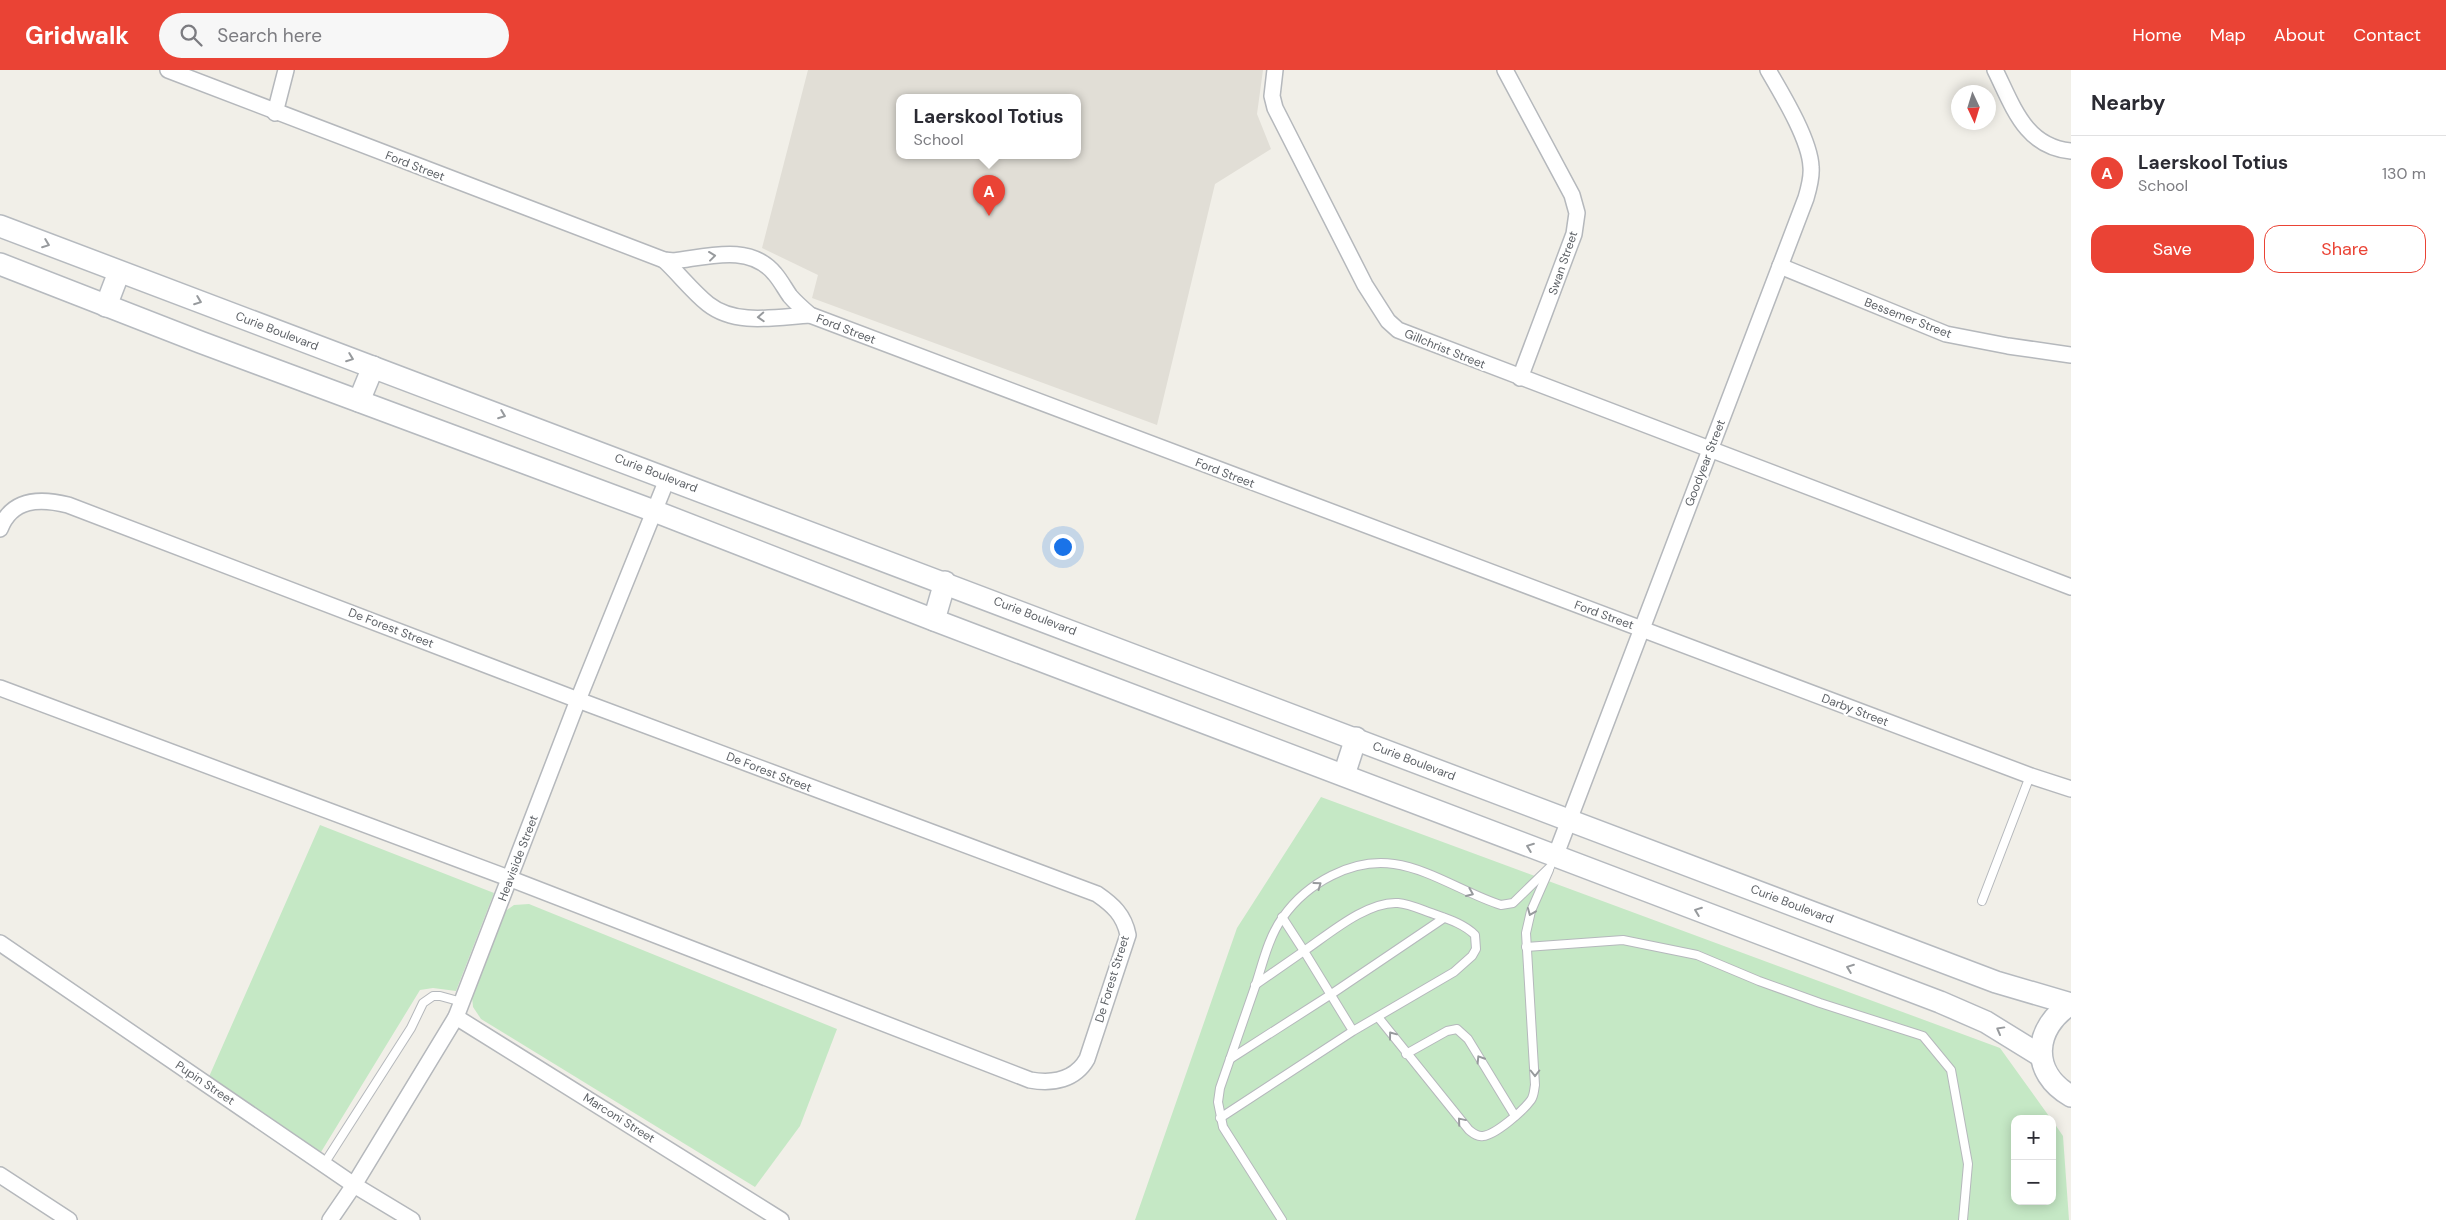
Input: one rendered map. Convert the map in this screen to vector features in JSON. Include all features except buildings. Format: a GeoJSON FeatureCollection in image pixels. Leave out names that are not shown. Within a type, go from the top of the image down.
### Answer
{"type":"FeatureCollection","features":[{"type":"Feature","properties":{"kind":"street","name":"Ford Street"},"geometry":{"type":"LineString","coordinates":[[168,70],[275,113],[664,260],[674,261],[729,254],[754,258],[765,264],[776,274],[791,297],[810,315],[1641,629]]}},
{"type":"Feature","properties":{"kind":"street"},"geometry":{"type":"LineString","coordinates":[[275,113],[286,70]]}},
{"type":"Feature","properties":{"kind":"street","name":"Gillchrist Street"},"geometry":{"type":"LineString","coordinates":[[1275,70],[1272,96],[1275,108],[1365,286],[1388,321],[1407,335],[1710,451]]}},
{"type":"Feature","properties":{"kind":"street","name":"Swan Street"},"geometry":{"type":"LineString","coordinates":[[1504,70],[1572,196],[1576,213],[1571,245],[1520,378]]}},
{"type":"Feature","properties":{"kind":"street","name":"Goodyear Street"},"geometry":{"type":"LineString","coordinates":[[1553,862],[1806,198],[1811,167],[1808,152],[1784,98],[1768,70]]}},
{"type":"Feature","properties":{"kind":"street"},"geometry":{"type":"LineString","coordinates":[[1995,70],[2028,131],[2051,148],[2071,151]]}},
{"type":"Feature","properties":{"kind":"street","name":"Curie Boulevard"},"geometry":{"type":"LineString","coordinates":[[0,226],[668,477],[1996,982],[2071,1004]]}},
{"type":"Feature","properties":{"kind":"street","name":"Ford Street"},"geometry":{"type":"LineString","coordinates":[[664,260],[707,304],[726,315],[751,318],[810,315]]}},
{"type":"Feature","properties":{"kind":"street"},"geometry":{"type":"LineString","coordinates":[[0,264],[106,306],[1344,775],[1553,862],[1940,1002],[1986,1022],[2041,1056]]}},
{"type":"Feature","properties":{"kind":"street","name":"Bessemer Street"},"geometry":{"type":"LineString","coordinates":[[1780,266],[1946,334],[2008,346],[2071,355]]}},
{"type":"Feature","properties":{"kind":"street"},"geometry":{"type":"LineString","coordinates":[[106,306],[119,272]]}},
{"type":"Feature","properties":{"kind":"street"},"geometry":{"type":"LineString","coordinates":[[360,401],[372,367]]}},
{"type":"Feature","properties":{"kind":"street"},"geometry":{"type":"LineString","coordinates":[[1710,451],[2071,587]]}},
{"type":"Feature","properties":{"kind":"street","name":"Heaviside Street"},"geometry":{"type":"LineString","coordinates":[[330,1220],[354,1185],[456,1017],[511,879],[578,700],[668,477]]}},
{"type":"Feature","properties":{"kind":"street","name":"De Forest Street"},"geometry":{"type":"LineString","coordinates":[[0,529],[4,519],[21,504],[43,500],[68,505],[578,700],[1097,894],[1108,902],[1124,920],[1128,935],[1088,1059],[1075,1074],[1065,1079],[1052,1082],[1030,1080],[511,879],[0,688]]}},
{"type":"Feature","properties":{"kind":"street"},"geometry":{"type":"LineString","coordinates":[[934,620],[945,582]]}},
{"type":"Feature","properties":{"kind":"street","name":"Darby Street"},"geometry":{"type":"LineString","coordinates":[[1641,629],[2071,790]]}},
{"type":"Feature","properties":{"kind":"street"},"geometry":{"type":"LineString","coordinates":[[1344,775],[1356,738]]}},
{"type":"Feature","properties":{"kind":"street","name":"Pupin Street"},"geometry":{"type":"LineString","coordinates":[[0,943],[354,1185],[412,1220]]}},
{"type":"Feature","properties":{"kind":"street"},"geometry":{"type":"LineString","coordinates":[[2071,1004],[2058,1013],[2048,1025],[2042,1040],[2041,1056],[2044,1069],[2051,1080],[2071,1096]]}},
{"type":"Feature","properties":{"kind":"street","name":"Marconi Street"},"geometry":{"type":"LineString","coordinates":[[456,1017],[781,1220]]}},
{"type":"Feature","properties":{"kind":"street"},"geometry":{"type":"LineString","coordinates":[[0,1175],[69,1220]]}},
{"type":"Feature","properties":{"kind":"lane"},"geometry":{"type":"LineString","coordinates":[[1982,901],[2030,776]]}},
{"type":"Feature","properties":{"kind":"lane"},"geometry":{"type":"LineString","coordinates":[[1282,1220],[1235,1147],[1220,1118],[1218,1102],[1220,1088],[1255,985],[1274,932],[1282,917],[1317,885],[1345,869],[1361,865],[1395,864],[1415,869],[1501,905],[1513,903],[1553,862]]}},
{"type":"Feature","properties":{"kind":"lane"},"geometry":{"type":"LineString","coordinates":[[1378,1017],[1469,1130],[1477,1136],[1484,1136],[1495,1131],[1515,1116],[1530,1101],[1535,1085],[1526,947],[1527,925],[1553,862]]}},
{"type":"Feature","properties":{"kind":"lane"},"geometry":{"type":"LineString","coordinates":[[1220,1118],[1353,1031],[1454,972],[1472,956],[1476,949],[1475,935],[1461,925],[1405,904],[1384,905],[1365,910],[1255,985]]}},
{"type":"Feature","properties":{"kind":"lane"},"geometry":{"type":"LineString","coordinates":[[1282,917],[1353,1031]]}},
{"type":"Feature","properties":{"kind":"lane"},"geometry":{"type":"LineString","coordinates":[[1230,1059],[1330,995],[1444,918]]}},
{"type":"Feature","properties":{"kind":"lane"},"geometry":{"type":"LineString","coordinates":[[1526,947],[1623,940],[1697,955],[1811,1000],[1923,1036],[1951,1070],[1968,1164],[1963,1220]]}},
{"type":"Feature","properties":{"kind":"lane"},"geometry":{"type":"LineString","coordinates":[[324,1164],[411,1028],[423,1003],[433,996],[447,996],[462,1002]]}},
{"type":"Feature","properties":{"kind":"lane"},"geometry":{"type":"LineString","coordinates":[[1406,1054],[1447,1030],[1457,1029],[1468,1040],[1515,1116]]}},
{"type":"Feature","properties":{"kind":"shaded area"},"geometry":{"type":"Polygon","coordinates":[[[808,70],[1263,70],[1257,114],[1271,149],[1215,184],[1157,425],[812,298],[818,275],[762,248],[808,70]]]}},
{"type":"Feature","properties":{"kind":"green space"},"geometry":{"type":"Polygon","coordinates":[[[1321,797],[2000,1048],[2048,1115],[2011,1115],[2011,1205],[2056,1205],[2056,1126],[2063,1136],[2069,1220],[1135,1220],[1237,928],[1321,797]]]}},
{"type":"Feature","properties":{"kind":"green space"},"geometry":{"type":"Polygon","coordinates":[[[320,825],[494,893],[456,991],[433,988],[420,990],[321,1152],[208,1079],[320,825]]]}},
{"type":"Feature","properties":{"kind":"green space"},"geometry":{"type":"Polygon","coordinates":[[[529,904],[837,1029],[800,1126],[755,1187],[481,1019],[473,1007],[472,997],[504,912],[514,905],[529,904]]]}},
{"type":"Feature","properties":{"kind":"place","name":"Laerskool Totius"},"geometry":{"type":"Point","coordinates":[989,216]}}]}
